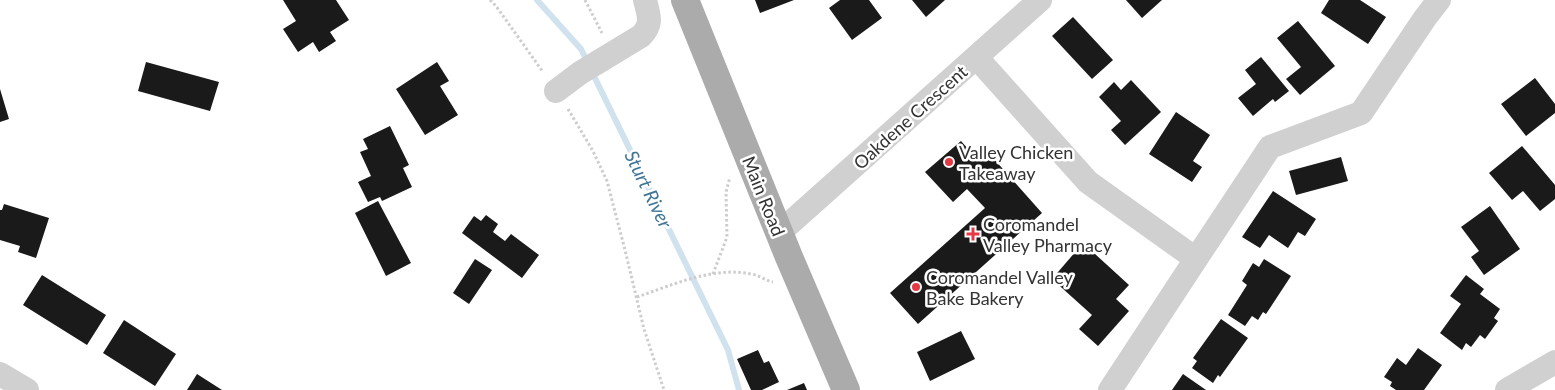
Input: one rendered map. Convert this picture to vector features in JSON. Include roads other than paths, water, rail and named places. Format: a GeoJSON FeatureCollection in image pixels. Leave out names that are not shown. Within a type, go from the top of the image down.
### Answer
{"type":"FeatureCollection","features":[{"type":"Feature","properties":{"kind":"main road","name":"Main Road"},"geometry":{"type":"LineString","coordinates":[[685,0],[779,233],[846,390]]}},
{"type":"Feature","properties":{"kind":"street"},"geometry":{"type":"LineString","coordinates":[[556,91],[580,73],[641,36],[648,29],[649,18],[645,0]]}},
{"type":"Feature","properties":{"kind":"street","name":"Oakdene Crescent"},"geometry":{"type":"LineString","coordinates":[[779,233],[1040,0]]}},
{"type":"Feature","properties":{"kind":"street"},"geometry":{"type":"LineString","coordinates":[[1110,390],[1270,147],[1361,113],[1439,0]]}},
{"type":"Feature","properties":{"kind":"street"},"geometry":{"type":"LineString","coordinates":[[977,58],[1088,182],[1196,259]]}},
{"type":"Feature","properties":{"kind":"street"},"geometry":{"type":"LineString","coordinates":[[1507,390],[1555,362]]}},
{"type":"Feature","properties":{"kind":"street"},"geometry":{"type":"LineString","coordinates":[[0,374],[27,390]]}},
{"type":"Feature","properties":{"kind":"waterway","name":"Sturt River"},"geometry":{"type":"LineString","coordinates":[[537,0],[581,49],[588,63]]}},
{"type":"Feature","properties":{"kind":"waterway","name":"Sturt River"},"geometry":{"type":"LineString","coordinates":[[592,72],[728,350],[739,390]]}},
{"type":"Feature","properties":{"kind":"place","name":"Valley Chicken Takeaway"},"geometry":{"type":"Point","coordinates":[949,162]}},
{"type":"Feature","properties":{"kind":"place","name":"Coromandel Valley Pharmacy"},"geometry":{"type":"Point","coordinates":[973,234]}},
{"type":"Feature","properties":{"kind":"place","name":"Coromandel Valley Bake Bakery"},"geometry":{"type":"Point","coordinates":[916,287]}}]}
